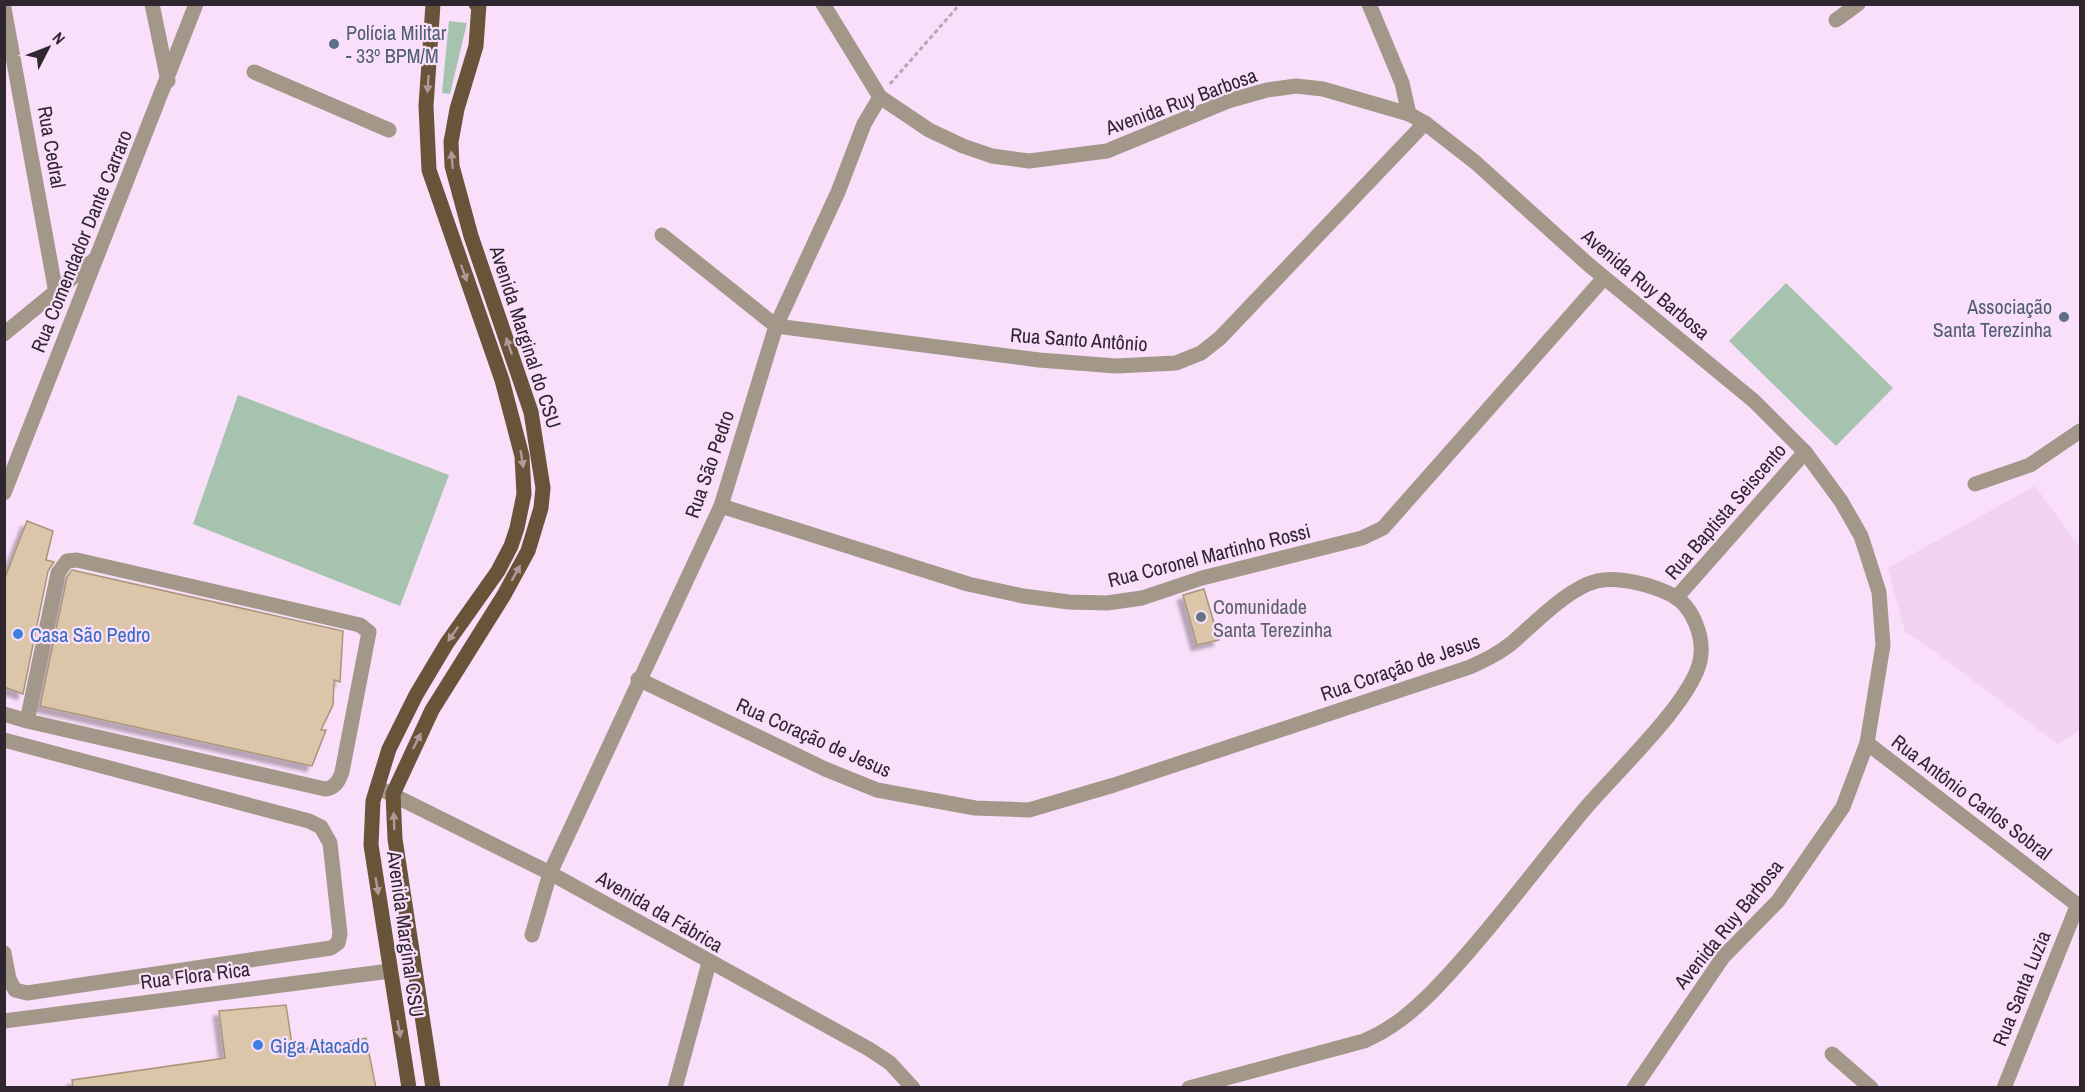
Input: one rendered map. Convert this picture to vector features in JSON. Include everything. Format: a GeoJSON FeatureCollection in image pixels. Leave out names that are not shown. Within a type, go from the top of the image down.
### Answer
{"type":"FeatureCollection","features":[{"type":"Feature","properties":{"kind":"main road","name":"Avenida Marginal do CSU"},"geometry":{"type":"LineString","coordinates":[[376,787],[389,750],[416,695],[447,643],[498,571],[511,546],[518,528],[524,494],[522,456],[502,380],[429,170],[426,106],[433,4]]}},
{"type":"Feature","properties":{"kind":"main road","name":"Avenida Marginal do CSU"},"geometry":{"type":"LineString","coordinates":[[393,794],[432,710],[504,595],[528,551],[541,508],[543,488],[531,412],[471,236],[452,166],[451,142],[457,109],[476,46],[478,4]]}},
{"type":"Feature","properties":{"kind":"main road","name":"Avenida Marginal CSU"},"geometry":{"type":"LineString","coordinates":[[376,787],[371,818],[371,844],[409,1088]]}},
{"type":"Feature","properties":{"kind":"main road","name":"Avenida Marginal CSU"},"geometry":{"type":"LineString","coordinates":[[393,794],[395,839],[434,1087]]}},
{"type":"Feature","properties":{"kind":"street"},"geometry":{"type":"LineString","coordinates":[[152,4],[168,81]]}},
{"type":"Feature","properties":{"kind":"street","name":"Rua Comendador Dante Carraro"},"geometry":{"type":"LineString","coordinates":[[4,493],[168,81],[196,4]]}},
{"type":"Feature","properties":{"kind":"street","name":"Avenida Ruy Barbosa"},"geometry":{"type":"LineString","coordinates":[[823,4],[880,97],[905,116],[963,146],[992,156],[1029,161],[1107,151],[1228,101],[1286,87],[1323,89],[1409,114],[1425,123],[1475,162],[1604,278],[1754,401],[1805,452],[1841,501],[1861,536],[1879,592],[1883,645],[1867,743],[1843,807],[1778,901],[1713,970],[1634,1088]]}},
{"type":"Feature","properties":{"kind":"street"},"geometry":{"type":"LineString","coordinates":[[1369,4],[1402,83],[1409,114]]}},
{"type":"Feature","properties":{"kind":"street"},"geometry":{"type":"LineString","coordinates":[[1836,20],[1858,4]]}},
{"type":"Feature","properties":{"kind":"street","name":"Rua Cedral"},"geometry":{"type":"LineString","coordinates":[[4,8],[56,293]]}},
{"type":"Feature","properties":{"kind":"street"},"geometry":{"type":"LineString","coordinates":[[254,72],[389,130]]}},
{"type":"Feature","properties":{"kind":"street","name":"Rua São Pedro"},"geometry":{"type":"LineString","coordinates":[[532,935],[550,873],[638,679],[721,506],[776,326],[838,192],[864,124],[880,97]]}},
{"type":"Feature","properties":{"kind":"street","name":"Rua Santo Antônio"},"geometry":{"type":"LineString","coordinates":[[776,326],[1039,360],[1116,366],[1176,363],[1201,353],[1220,338],[1425,123]]}},
{"type":"Feature","properties":{"kind":"street"},"geometry":{"type":"LineString","coordinates":[[662,235],[776,326]]}},
{"type":"Feature","properties":{"kind":"street"},"geometry":{"type":"LineString","coordinates":[[4,334],[97,257]]}},
{"type":"Feature","properties":{"kind":"street","name":"Rua Coronel Martinho Rossi"},"geometry":{"type":"LineString","coordinates":[[721,506],[968,584],[1012,594],[1107,603],[1142,598],[1202,578],[1362,538],[1383,528],[1604,278]]}},
{"type":"Feature","properties":{"kind":"street"},"geometry":{"type":"LineString","coordinates":[[1975,484],[2030,465],[2080,430]]}},
{"type":"Feature","properties":{"kind":"street","name":"Rua Baptista Seiscento"},"geometry":{"type":"LineString","coordinates":[[1676,598],[1805,452]]}},
{"type":"Feature","properties":{"kind":"street"},"geometry":{"type":"LineString","coordinates":[[4,714],[27,721],[330,789],[342,772],[369,632],[360,625],[77,560],[67,561],[58,573],[27,721]]}},
{"type":"Feature","properties":{"kind":"street","name":"Rua Coração de Jesus"},"geometry":{"type":"LineString","coordinates":[[638,679],[825,769],[877,790],[965,806],[1029,810],[1114,785],[1470,667],[1493,656],[1570,596],[1597,581],[1641,584],[1660,589],[1676,598]]}},
{"type":"Feature","properties":{"kind":"street"},"geometry":{"type":"LineString","coordinates":[[1189,1088],[1364,1041],[1388,1030],[1432,991],[1472,948],[1584,811],[1680,701],[1700,661],[1702,642],[1687,608],[1676,598]]}},
{"type":"Feature","properties":{"kind":"street"},"geometry":{"type":"LineString","coordinates":[[4,740],[309,821],[321,828],[330,843],[340,934],[338,943],[331,948],[27,993],[15,990],[9,979],[4,953]]}},
{"type":"Feature","properties":{"kind":"street","name":"Rua Antônio Carlos Sobral"},"geometry":{"type":"LineString","coordinates":[[1867,743],[2079,905]]}},
{"type":"Feature","properties":{"kind":"street","name":"Avenida da Fábrica"},"geometry":{"type":"LineString","coordinates":[[376,787],[550,873],[869,1050],[890,1063],[912,1088]]}},
{"type":"Feature","properties":{"kind":"street","name":"Rua Santa Luzia"},"geometry":{"type":"LineString","coordinates":[[2004,1088],[2079,905]]}},
{"type":"Feature","properties":{"kind":"street"},"geometry":{"type":"LineString","coordinates":[[675,1088],[710,963]]}},
{"type":"Feature","properties":{"kind":"street","name":"Rua Flora Rica"},"geometry":{"type":"LineString","coordinates":[[4,1021],[390,971]]}},
{"type":"Feature","properties":{"kind":"street"},"geometry":{"type":"LineString","coordinates":[[1832,1054],[1871,1088]]}},
{"type":"Feature","properties":{"kind":"path"},"geometry":{"type":"LineString","coordinates":[[880,97],[936,28],[960,4]]}},
{"type":"Feature","properties":{"kind":"shaded area"},"geometry":{"type":"Polygon","coordinates":[[[2035,486],[2080,548],[2080,730],[2058,744],[1905,632],[1888,568],[2035,486]]]}},
{"type":"Feature","properties":{"kind":"green space"},"geometry":{"type":"Polygon","coordinates":[[[449,21],[467,23],[450,94],[442,93],[449,21]]]}},
{"type":"Feature","properties":{"kind":"green space"},"geometry":{"type":"Polygon","coordinates":[[[1786,283],[1893,388],[1836,446],[1729,341],[1786,283]]]}},
{"type":"Feature","properties":{"kind":"green space"},"geometry":{"type":"Polygon","coordinates":[[[238,395],[449,475],[400,606],[193,524],[238,395]]]}},
{"type":"Feature","properties":{"kind":"building","name":"Casa São Pedro"},"geometry":{"type":"Polygon","coordinates":[[[27,521],[53,531],[46,560],[54,562],[48,571],[23,694],[4,687],[4,580],[27,521]]]}},
{"type":"Feature","properties":{"kind":"building"},"geometry":{"type":"Polygon","coordinates":[[[72,570],[343,631],[340,682],[334,680],[333,705],[321,730],[326,730],[312,766],[40,706],[67,577],[72,570]]]}},
{"type":"Feature","properties":{"kind":"building","name":"Comunidade Santa Terezinha"},"geometry":{"type":"Polygon","coordinates":[[[1204,589],[1219,640],[1197,645],[1183,595],[1204,589]]]}},
{"type":"Feature","properties":{"kind":"building","name":"Giga Atacado"},"geometry":{"type":"Polygon","coordinates":[[[286,1005],[293,1051],[366,1038],[376,1088],[73,1088],[72,1080],[225,1058],[219,1011],[286,1005]]]}},
{"type":"Feature","properties":{"kind":"place","name":"Polícia Militar - 33º BPM/M"},"geometry":{"type":"Point","coordinates":[334,44]}},
{"type":"Feature","properties":{"kind":"place","name":"Associação Santa Terezinha"},"geometry":{"type":"Point","coordinates":[2064,317]}},
{"type":"Feature","properties":{"kind":"place","name":"Comunidade Santa Terezinha"},"geometry":{"type":"Point","coordinates":[1201,617]}},
{"type":"Feature","properties":{"kind":"place","name":"Casa São Pedro"},"geometry":{"type":"Point","coordinates":[18,634]}},
{"type":"Feature","properties":{"kind":"place","name":"Giga Atacado"},"geometry":{"type":"Point","coordinates":[258,1045]}}]}
